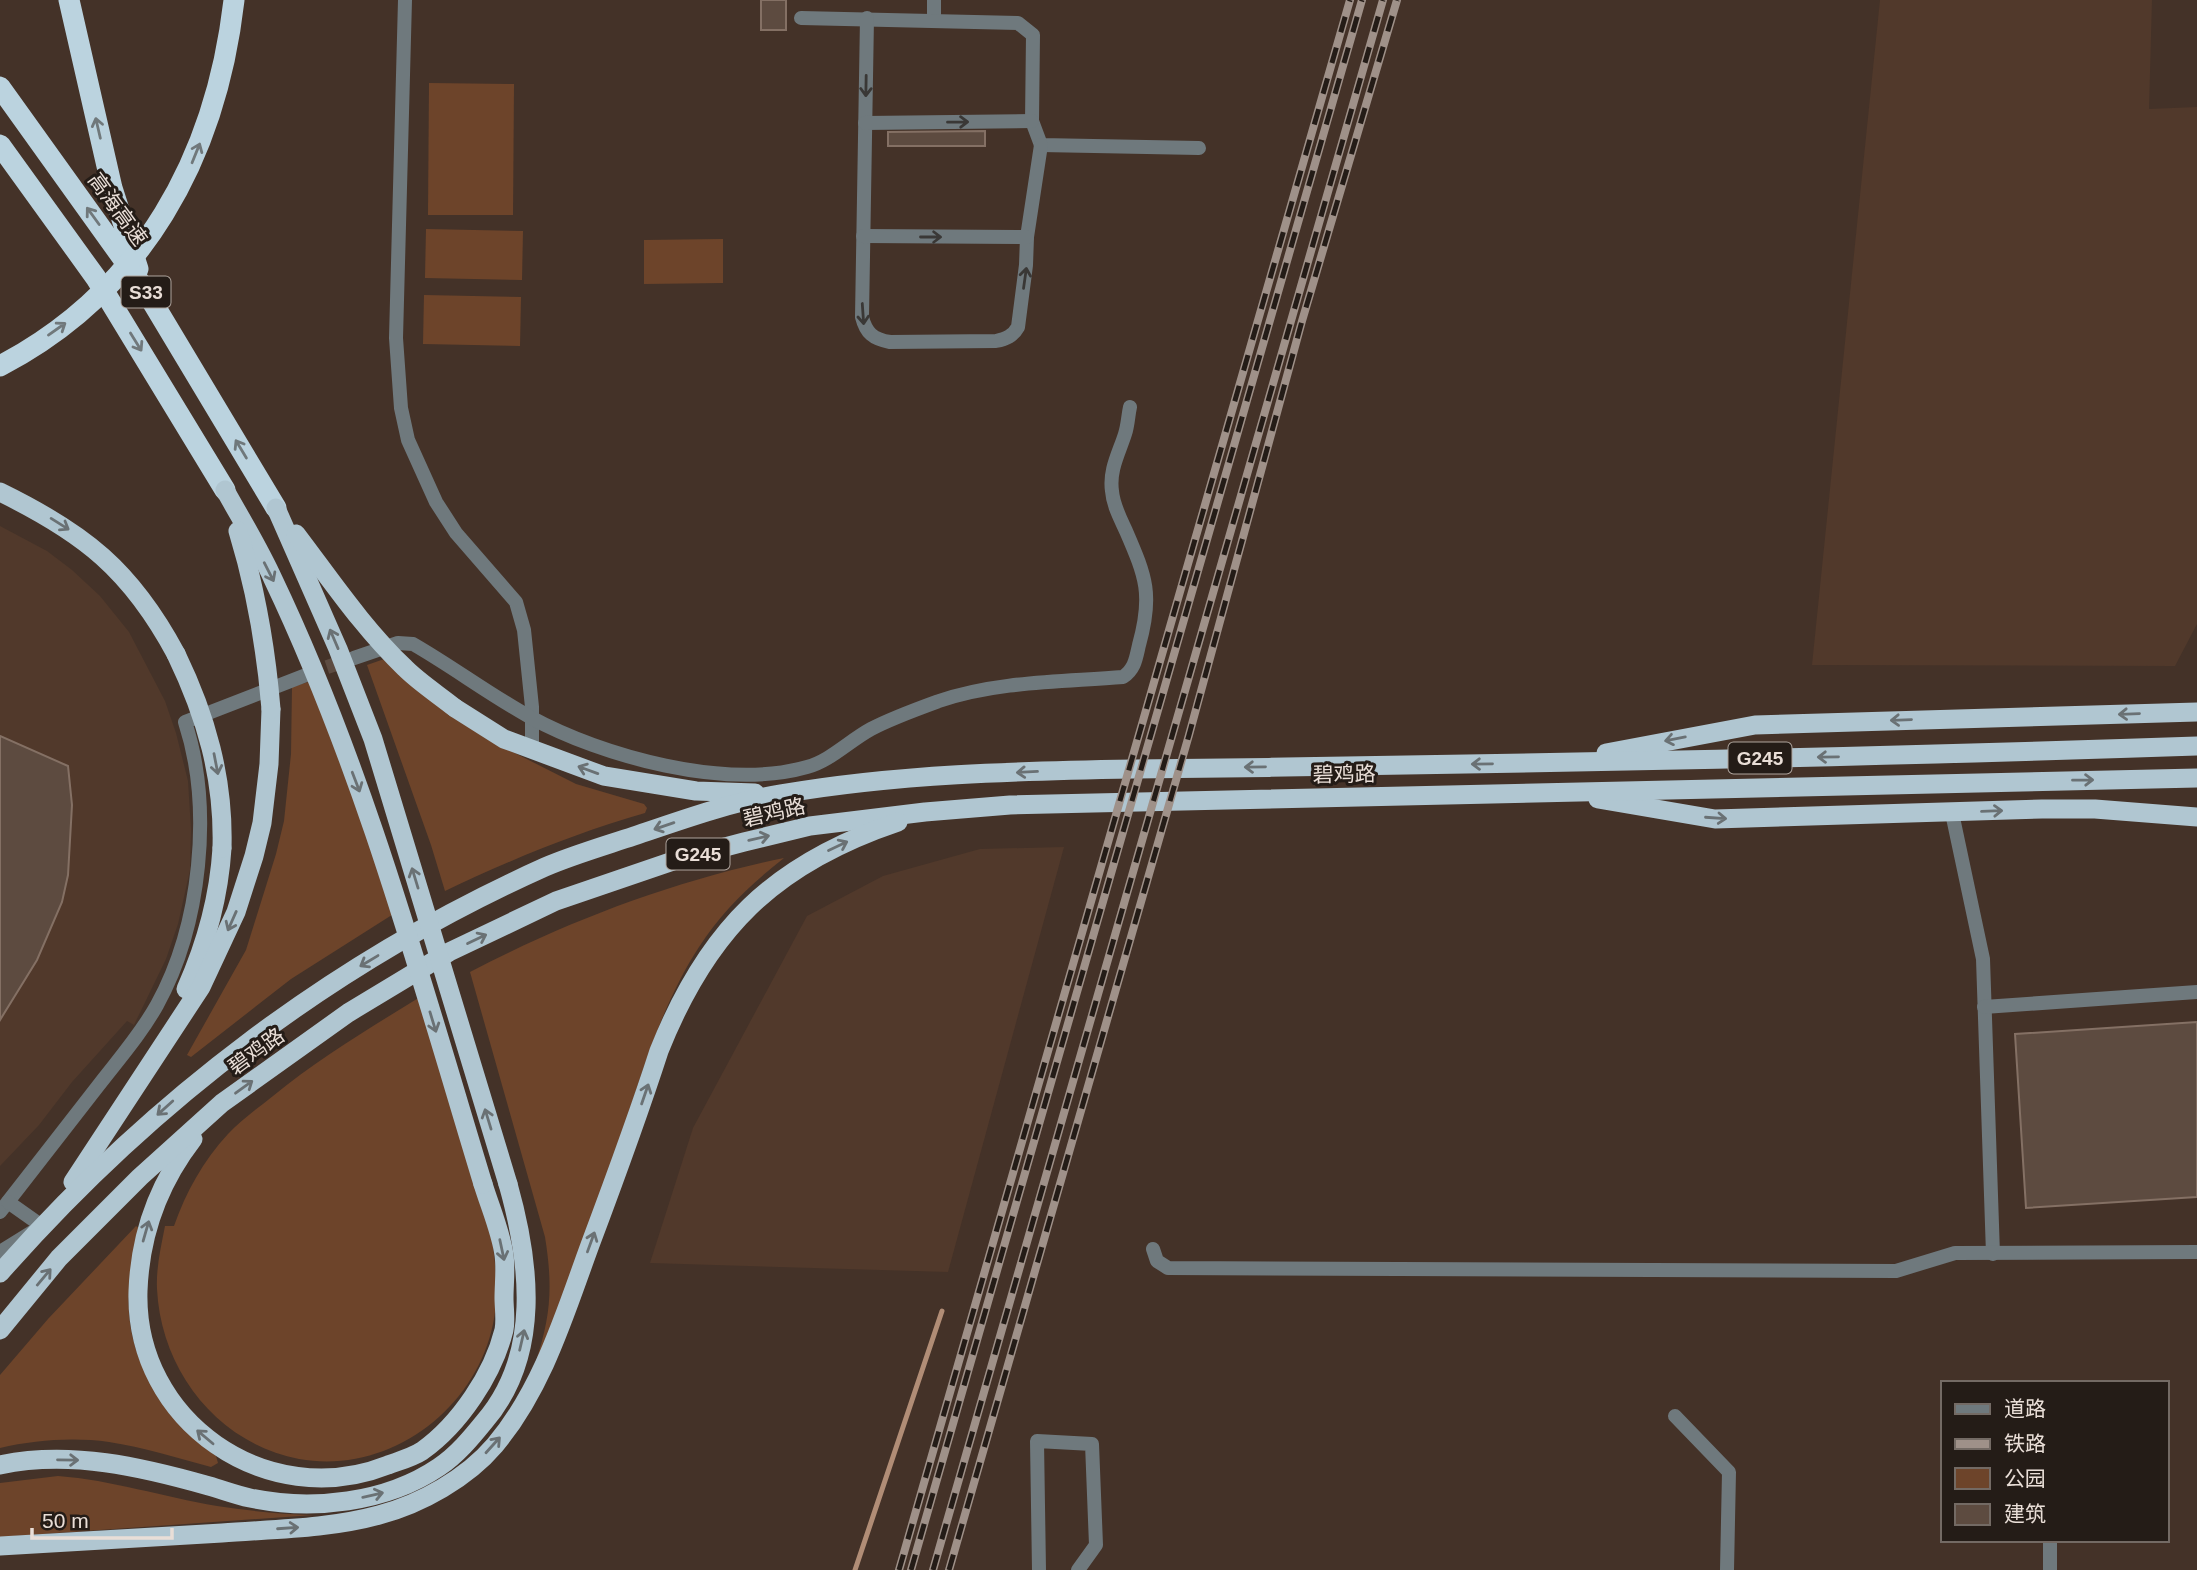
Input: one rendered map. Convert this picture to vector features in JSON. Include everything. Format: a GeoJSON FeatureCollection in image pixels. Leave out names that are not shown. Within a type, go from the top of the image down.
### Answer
{"type":"FeatureCollection","features":[{"type":"Feature","properties":{"kind":"highway"},"geometry":{"type":"LineString","coordinates":[[69,0],[112,188],[144,288]]}},
{"type":"Feature","properties":{"kind":"highway"},"geometry":{"type":"LineString","coordinates":[[0,366],[31,348],[95,300],[161,221],[191,165],[215,99],[225,61],[234,0]]}},
{"type":"Feature","properties":{"kind":"highway","name":"高海高速"},"geometry":{"type":"LineString","coordinates":[[0,87],[144,288],[276,508]]}},
{"type":"Feature","properties":{"kind":"highway","name":"S33"},"geometry":{"type":"LineString","coordinates":[[0,145],[96,278],[225,490]]}},
{"type":"Feature","properties":{"kind":"highway"},"geometry":{"type":"LineString","coordinates":[[42,1226],[95,1152],[201,987],[236,912],[254,856],[262,823],[269,764],[271,709],[267,662],[248,562],[225,490]]}},
{"type":"Feature","properties":{"kind":"highway"},"geometry":{"type":"LineString","coordinates":[[222,1103],[186,1149],[163,1187],[151,1214],[143,1243],[138,1276],[138,1307],[142,1334],[152,1367],[167,1397],[187,1421],[210,1442],[236,1458],[265,1469],[319,1478],[348,1476],[373,1471],[421,1451],[457,1418],[488,1374],[504,1327],[504,1254],[378,840],[313,669],[272,577],[225,490]]}},
{"type":"Feature","properties":{"kind":"highway"},"geometry":{"type":"LineString","coordinates":[[0,492],[64,526],[122,574],[154,615],[193,689],[206,724],[218,777],[222,848],[220,874],[207,933],[159,1053]]}},
{"type":"Feature","properties":{"kind":"highway"},"geometry":{"type":"LineString","coordinates":[[276,508],[366,626],[407,670],[455,708],[504,739],[604,776],[696,791],[777,794]]}},
{"type":"Feature","properties":{"kind":"highway"},"geometry":{"type":"LineString","coordinates":[[0,1465],[52,1459],[87,1460],[133,1467],[250,1498],[311,1504],[372,1496],[416,1480],[449,1458],[488,1417],[509,1381],[522,1343],[527,1307],[527,1273],[508,1184],[373,739],[338,649],[276,508]]}},
{"type":"Feature","properties":{"kind":"highway"},"geometry":{"type":"LineString","coordinates":[[1550,763],[1755,724],[2197,712]]}},
{"type":"Feature","properties":{"kind":"highway","name":"G245"},"geometry":{"type":"LineString","coordinates":[[1550,763],[2197,746]]}},
{"type":"Feature","properties":{"kind":"highway","name":"碧鸡路"},"geometry":{"type":"LineString","coordinates":[[0,1273],[42,1226],[117,1151],[187,1088],[264,1029],[344,975],[445,914],[551,864],[682,820],[777,794],[901,779],[1052,771],[1550,763]]}},
{"type":"Feature","properties":{"kind":"highway","name":"G245"},"geometry":{"type":"LineString","coordinates":[[1552,791],[2197,778]]}},
{"type":"Feature","properties":{"kind":"highway"},"geometry":{"type":"LineString","coordinates":[[1552,791],[1715,819],[2095,809],[2197,817]]}},
{"type":"Feature","properties":{"kind":"highway","name":"碧鸡路"},"geometry":{"type":"LineString","coordinates":[[0,1330],[59,1258],[140,1177],[222,1103],[348,1013],[449,952],[556,901],[676,860],[771,835],[810,826],[929,812],[1010,805],[1552,791]]}},
{"type":"Feature","properties":{"kind":"highway"},"geometry":{"type":"LineString","coordinates":[[0,1546],[262,1530],[346,1522],[381,1515],[414,1503],[444,1486],[494,1446],[517,1414],[555,1342],[676,1010],[698,972],[740,914],[760,895],[814,858],[843,843],[929,812]]}},
{"type":"Feature","properties":{"kind":"street"},"geometry":{"type":"LineString","coordinates":[[405,0],[397,338],[401,408],[408,440],[436,502],[456,533],[516,602],[524,630],[532,749]]}},
{"type":"Feature","properties":{"kind":"street"},"geometry":{"type":"LineString","coordinates":[[934,0],[934,20]]}},
{"type":"Feature","properties":{"kind":"street"},"geometry":{"type":"LineString","coordinates":[[801,18],[867,18],[1008,21],[1026,28],[1033,35],[1032,121],[1041,145],[1027,237],[1018,327],[1009,337],[996,341],[890,342],[878,340],[864,327],[867,18]]}},
{"type":"Feature","properties":{"kind":"street"},"geometry":{"type":"LineString","coordinates":[[865,123],[1032,121]]}},
{"type":"Feature","properties":{"kind":"street"},"geometry":{"type":"LineString","coordinates":[[1041,145],[1199,148]]}},
{"type":"Feature","properties":{"kind":"street"},"geometry":{"type":"LineString","coordinates":[[863,236],[1027,237]]}},
{"type":"Feature","properties":{"kind":"street"},"geometry":{"type":"LineString","coordinates":[[355,658],[398,643],[413,644],[531,718],[585,741],[653,763],[716,773],[775,774],[809,767],[871,729],[941,701],[999,687],[1123,677],[1133,668],[1146,621],[1147,603],[1143,574],[1116,509],[1112,492],[1111,474],[1127,430],[1130,407]]}},
{"type":"Feature","properties":{"kind":"street"},"geometry":{"type":"LineString","coordinates":[[42,1226],[4,1207],[136,1037],[157,1005],[176,963],[188,923],[199,859],[200,804],[192,743],[185,722],[306,674]]}},
{"type":"Feature","properties":{"kind":"street"},"geometry":{"type":"LineString","coordinates":[[1952,813],[1983,959],[1993,1254]]}},
{"type":"Feature","properties":{"kind":"street"},"geometry":{"type":"LineString","coordinates":[[1984,1007],[2197,992]]}},
{"type":"Feature","properties":{"kind":"street"},"geometry":{"type":"LineString","coordinates":[[0,1252],[42,1226]]}},
{"type":"Feature","properties":{"kind":"street"},"geometry":{"type":"LineString","coordinates":[[1153,1249],[1157,1261],[1168,1268],[1896,1271],[1955,1253],[2197,1252]]}},
{"type":"Feature","properties":{"kind":"street"},"geometry":{"type":"LineString","coordinates":[[1675,1416],[1729,1472],[1727,1570]]}},
{"type":"Feature","properties":{"kind":"street"},"geometry":{"type":"LineString","coordinates":[[1039,1570],[1037,1441],[1092,1444],[1096,1545],[1078,1570]]}},
{"type":"Feature","properties":{"kind":"street"},"geometry":{"type":"LineString","coordinates":[[2050,1542],[2050,1570]]}},
{"type":"Feature","properties":{"kind":"shaded area"},"geometry":{"type":"Polygon","coordinates":[[[1880,0],[2152,0],[2149,109],[2197,107],[2197,624],[2175,666],[1812,665],[1880,0]]]}},
{"type":"Feature","properties":{"kind":"shaded area"},"geometry":{"type":"Polygon","coordinates":[[[0,526],[47,551],[72,570],[100,596],[129,632],[165,701],[176,733],[188,781],[191,829],[190,870],[178,924],[166,959],[134,1025],[127,1021],[72,1082],[39,1125],[0,1166],[0,526]]]}},
{"type":"Feature","properties":{"kind":"shaded area"},"geometry":{"type":"Polygon","coordinates":[[[1064,847],[948,1272],[650,1263],[693,1128],[807,916],[883,876],[980,849],[1064,847]]]}},
{"type":"Feature","properties":{"kind":"green space"},"geometry":{"type":"Polygon","coordinates":[[[429,83],[514,84],[513,215],[428,215],[429,83]]]}},
{"type":"Feature","properties":{"kind":"green space"},"geometry":{"type":"Polygon","coordinates":[[[426,229],[523,231],[522,280],[425,278],[426,229]]]}},
{"type":"Feature","properties":{"kind":"green space"},"geometry":{"type":"Polygon","coordinates":[[[723,239],[723,283],[644,284],[644,240],[723,239]]]}},
{"type":"Feature","properties":{"kind":"green space"},"geometry":{"type":"Polygon","coordinates":[[[424,295],[521,297],[520,346],[423,344],[424,295]]]}},
{"type":"Feature","properties":{"kind":"green space"},"geometry":{"type":"Polygon","coordinates":[[[390,657],[499,745],[576,784],[644,804],[647,808],[645,813],[543,848],[445,891],[367,665],[390,657]]]}},
{"type":"Feature","properties":{"kind":"green space"},"geometry":{"type":"Polygon","coordinates":[[[318,679],[395,913],[291,979],[191,1057],[187,1055],[246,950],[276,854],[284,821],[291,754],[292,687],[318,679]]]}},
{"type":"Feature","properties":{"kind":"green space"},"geometry":{"type":"Polygon","coordinates":[[[784,858],[749,888],[717,922],[675,989],[648,1055],[553,1331],[535,1364],[549,1301],[545,1237],[470,972],[546,935],[623,904],[703,878],[784,858]]]}},
{"type":"Feature","properties":{"kind":"green space"},"geometry":{"type":"Polygon","coordinates":[[[420,997],[492,1240],[496,1271],[493,1324],[483,1355],[468,1384],[447,1409],[423,1430],[395,1446],[364,1457],[332,1461],[299,1459],[270,1450],[243,1437],[219,1420],[182,1374],[169,1347],[161,1319],[157,1289],[165,1226],[174,1226],[203,1166],[238,1124],[308,1069],[420,997]]]}},
{"type":"Feature","properties":{"kind":"green space"},"geometry":{"type":"Polygon","coordinates":[[[136,1226],[140,1229],[132,1268],[129,1316],[133,1340],[141,1363],[165,1405],[197,1441],[216,1456],[218,1463],[211,1467],[95,1440],[54,1440],[0,1448],[0,1375],[48,1319],[136,1226]]]}},
{"type":"Feature","properties":{"kind":"green space"},"geometry":{"type":"Polygon","coordinates":[[[58,1476],[98,1481],[217,1506],[314,1515],[0,1537],[0,1483],[58,1476]]]}},
{"type":"Feature","properties":{"kind":"building"},"geometry":{"type":"Polygon","coordinates":[[[761,0],[786,0],[786,30],[761,30],[761,0]]]}},
{"type":"Feature","properties":{"kind":"building"},"geometry":{"type":"Polygon","coordinates":[[[985,131],[985,146],[888,146],[888,132],[985,131]]]}},
{"type":"Feature","properties":{"kind":"building"},"geometry":{"type":"Polygon","coordinates":[[[0,736],[68,766],[72,805],[68,875],[62,902],[37,960],[0,1020],[0,736]]]}},
{"type":"Feature","properties":{"kind":"building"},"geometry":{"type":"Polygon","coordinates":[[[2197,1022],[2197,1197],[2026,1208],[2015,1034],[2197,1022]]]}},
{"type":"Feature","properties":{"kind":"waterway"},"geometry":{"type":"LineString","coordinates":[[855,1570],[942,1311]]}},
{"type":"Feature","properties":{"kind":"tunnel"},"geometry":{"type":"LineString","coordinates":[[307,674],[351,659]]}},
{"type":"Feature","properties":{"kind":"railway"},"geometry":{"type":"LineString","coordinates":[[899,1570],[1350,0]]}},
{"type":"Feature","properties":{"kind":"railway"},"geometry":{"type":"LineString","coordinates":[[911,1570],[1362,0]]}},
{"type":"Feature","properties":{"kind":"railway"},"geometry":{"type":"LineString","coordinates":[[933,1570],[1383,0]]}},
{"type":"Feature","properties":{"kind":"railway"},"geometry":{"type":"LineString","coordinates":[[949,1570],[1189,735],[1302,321],[1397,0]]}}]}
